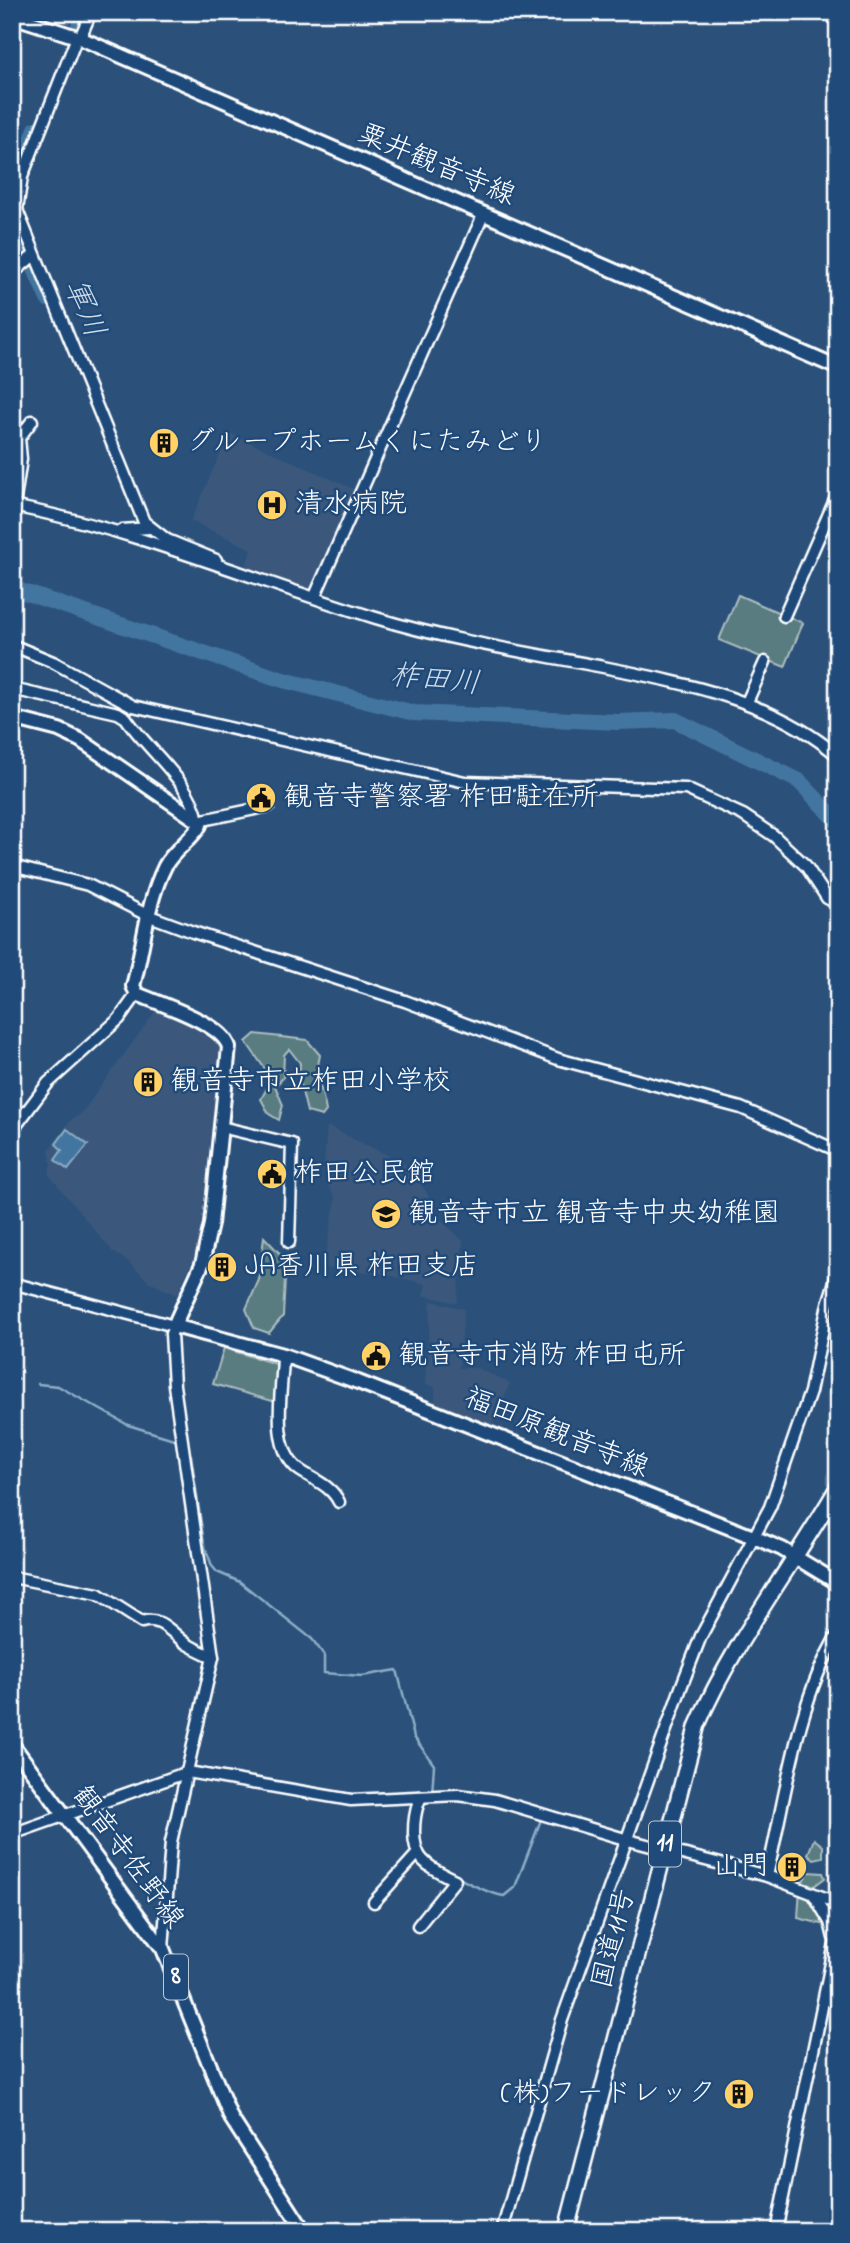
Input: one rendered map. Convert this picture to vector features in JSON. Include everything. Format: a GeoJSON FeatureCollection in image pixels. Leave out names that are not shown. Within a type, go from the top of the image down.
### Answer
{"type":"FeatureCollection","features":[{"type":"Feature","properties":{"kind":"highway","name":"国道11号"},"geometry":{"type":"LineString","coordinates":[[566,2231],[690,1746],[712,1691],[797,1558],[838,1487]]}},
{"type":"Feature","properties":{"kind":"main road","name":"粟井観音寺線"},"geometry":{"type":"LineString","coordinates":[[12,16],[79,38],[838,368]]}},
{"type":"Feature","properties":{"kind":"main road"},"geometry":{"type":"LineString","coordinates":[[12,718],[59,730],[80,740],[198,821],[198,829],[173,852],[164,867],[147,915],[134,986],[137,995],[207,1025],[227,1040],[230,1056],[212,1211],[202,1264],[174,1326]]}},
{"type":"Feature","properties":{"kind":"main road","name":"福田原観音寺線"},"geometry":{"type":"LineString","coordinates":[[174,1326],[283,1356],[757,1538],[838,1583]]}},
{"type":"Feature","properties":{"kind":"main road","name":"観音寺佐野線"},"geometry":{"type":"LineString","coordinates":[[12,1744],[163,1948],[231,2118],[304,2231]]}},
{"type":"Feature","properties":{"kind":"street"},"geometry":{"type":"LineString","coordinates":[[91,12],[22,177],[17,210],[149,528],[167,540],[214,558],[230,570]]}},
{"type":"Feature","properties":{"kind":"street"},"geometry":{"type":"LineString","coordinates":[[315,596],[484,213]]}},
{"type":"Feature","properties":{"kind":"street"},"geometry":{"type":"LineString","coordinates":[[12,274],[34,256]]}},
{"type":"Feature","properties":{"kind":"street"},"geometry":{"type":"LineString","coordinates":[[32,421],[19,438],[21,459],[13,506],[110,531],[376,618],[436,634],[688,685],[747,702],[789,724],[838,756]]}},
{"type":"Feature","properties":{"kind":"street"},"geometry":{"type":"LineString","coordinates":[[784,616],[838,493]]}},
{"type":"Feature","properties":{"kind":"street"},"geometry":{"type":"LineString","coordinates":[[110,531],[141,531],[149,528]]}},
{"type":"Feature","properties":{"kind":"street"},"geometry":{"type":"LineString","coordinates":[[12,645],[62,666],[133,706],[466,782],[686,789],[743,814],[766,830],[806,866],[827,898],[838,904]]}},
{"type":"Feature","properties":{"kind":"street"},"geometry":{"type":"LineString","coordinates":[[747,702],[765,662]]}},
{"type":"Feature","properties":{"kind":"street"},"geometry":{"type":"LineString","coordinates":[[12,689],[118,713],[126,718],[187,793],[196,807],[198,821],[269,807]]}},
{"type":"Feature","properties":{"kind":"street"},"geometry":{"type":"LineString","coordinates":[[126,718],[133,706]]}},
{"type":"Feature","properties":{"kind":"street"},"geometry":{"type":"LineString","coordinates":[[12,866],[88,885],[147,915],[405,1001],[558,1059],[741,1108],[838,1151]]}},
{"type":"Feature","properties":{"kind":"street"},"geometry":{"type":"LineString","coordinates":[[12,1131],[48,1083],[119,1019],[137,995]]}},
{"type":"Feature","properties":{"kind":"street"},"geometry":{"type":"LineString","coordinates":[[221,1127],[292,1144],[289,1242]]}},
{"type":"Feature","properties":{"kind":"street"},"geometry":{"type":"LineString","coordinates":[[502,2231],[521,2172],[542,2085],[591,1934],[628,1840],[701,1636],[757,1538],[771,1507],[810,1392],[828,1304],[838,1272]]}},
{"type":"Feature","properties":{"kind":"street"},"geometry":{"type":"LineString","coordinates":[[12,1283],[174,1326],[171,1334],[174,1385],[213,1657],[171,1842],[163,1948]]}},
{"type":"Feature","properties":{"kind":"street"},"geometry":{"type":"LineString","coordinates":[[283,1356],[282,1406],[279,1419],[280,1436],[288,1458],[335,1494],[339,1502]]}},
{"type":"Feature","properties":{"kind":"street"},"geometry":{"type":"LineString","coordinates":[[12,1577],[98,1594],[142,1622],[150,1619],[161,1623],[187,1644],[213,1657]]}},
{"type":"Feature","properties":{"kind":"street"},"geometry":{"type":"LineString","coordinates":[[767,1876],[805,1716],[823,1657],[838,1634]]}},
{"type":"Feature","properties":{"kind":"street"},"geometry":{"type":"LineString","coordinates":[[12,1834],[188,1772],[351,1800],[457,1794],[495,1800],[628,1840],[767,1876],[838,1903]]}},
{"type":"Feature","properties":{"kind":"street"},"geometry":{"type":"LineString","coordinates":[[418,1926],[455,1880],[432,1867],[418,1853],[414,1812],[421,1797]]}},
{"type":"Feature","properties":{"kind":"street"},"geometry":{"type":"LineString","coordinates":[[374,1902],[418,1853]]}},
{"type":"Feature","properties":{"kind":"street"},"geometry":{"type":"LineString","coordinates":[[814,1895],[830,1922],[835,1944]]}},
{"type":"Feature","properties":{"kind":"street"},"geometry":{"type":"LineString","coordinates":[[776,2231],[838,1929]]}},
{"type":"Feature","properties":{"kind":"shaded area","name":"清水病院"},"geometry":{"type":"Polygon","coordinates":[[[229,433],[353,489],[308,593],[244,571],[252,549],[191,521],[229,433]]]}},
{"type":"Feature","properties":{"kind":"shaded area"},"geometry":{"type":"Polygon","coordinates":[[[157,1009],[214,1038],[220,1046],[199,1244],[177,1295],[149,1282],[129,1262],[113,1252],[49,1175],[49,1150],[71,1120],[81,1114],[157,1009]]]}},
{"type":"Feature","properties":{"kind":"shaded area","name":"観音寺市立 観音寺中央幼稚園"},"geometry":{"type":"Polygon","coordinates":[[[327,1126],[403,1163],[425,1190],[441,1220],[463,1241],[457,1303],[423,1295],[426,1284],[381,1273],[323,1268],[336,1198],[328,1185],[324,1167],[327,1126]]]}},
{"type":"Feature","properties":{"kind":"shaded area"},"geometry":{"type":"Polygon","coordinates":[[[67,1129],[88,1145],[68,1170],[55,1160],[62,1150],[56,1144],[67,1129]]]}},
{"type":"Feature","properties":{"kind":"shaded area"},"geometry":{"type":"Polygon","coordinates":[[[431,1301],[464,1309],[459,1368],[477,1368],[510,1383],[491,1428],[435,1406],[435,1387],[425,1384],[431,1301]]]}},
{"type":"Feature","properties":{"kind":"green space"},"geometry":{"type":"Polygon","coordinates":[[[738,595],[803,623],[785,667],[719,640],[738,595]]]}},
{"type":"Feature","properties":{"kind":"green space"},"geometry":{"type":"Polygon","coordinates":[[[255,1034],[307,1040],[320,1055],[318,1077],[326,1111],[322,1116],[307,1112],[299,1079],[300,1063],[289,1049],[284,1055],[283,1078],[275,1086],[283,1105],[279,1120],[269,1114],[261,1099],[272,1079],[246,1042],[255,1034]]]}},
{"type":"Feature","properties":{"kind":"green space"},"geometry":{"type":"Polygon","coordinates":[[[264,1237],[286,1260],[283,1316],[269,1333],[254,1328],[246,1309],[259,1280],[264,1237]]]}},
{"type":"Feature","properties":{"kind":"green space"},"geometry":{"type":"Polygon","coordinates":[[[224,1348],[279,1365],[276,1402],[213,1384],[224,1348]]]}},
{"type":"Feature","properties":{"kind":"green space"},"geometry":{"type":"Polygon","coordinates":[[[814,1839],[823,1846],[823,1857],[814,1859],[808,1854],[814,1839]]]}},
{"type":"Feature","properties":{"kind":"green space"},"geometry":{"type":"Polygon","coordinates":[[[808,1872],[823,1873],[825,1878],[805,1893],[828,1921],[826,1925],[798,1918],[800,1887],[808,1872]]]}},
{"type":"Feature","properties":{"kind":"waterway","name":"軍川"},"geometry":{"type":"LineString","coordinates":[[78,29],[85,12]]}},
{"type":"Feature","properties":{"kind":"waterway","name":"軍川"},"geometry":{"type":"LineString","coordinates":[[12,192],[36,129]]}},
{"type":"Feature","properties":{"kind":"waterway","name":"軍川"},"geometry":{"type":"LineString","coordinates":[[12,211],[29,253]]}},
{"type":"Feature","properties":{"kind":"waterway","name":"軍川"},"geometry":{"type":"LineString","coordinates":[[33,264],[48,299]]}},
{"type":"Feature","properties":{"kind":"waterway","name":"柞田川"},"geometry":{"type":"LineString","coordinates":[[12,588],[283,680],[414,713],[618,722],[675,720],[799,781],[838,822]]}},
{"type":"Feature","properties":{"kind":"waterway"},"geometry":{"type":"LineString","coordinates":[[12,1376],[19,1379]]}},
{"type":"Feature","properties":{"kind":"waterway"},"geometry":{"type":"LineString","coordinates":[[38,1384],[58,1386],[128,1425],[177,1440]]}},
{"type":"Feature","properties":{"kind":"waterway"},"geometry":{"type":"LineString","coordinates":[[191,1455],[204,1544],[212,1566],[217,1572],[240,1582],[312,1639],[324,1655],[324,1673],[362,1676],[397,1670],[414,1737],[434,1765],[432,1794]]}},
{"type":"Feature","properties":{"kind":"waterway"},"geometry":{"type":"LineString","coordinates":[[428,1799],[422,1811],[420,1825],[424,1852],[438,1865],[461,1879],[504,1896],[515,1887],[542,1817]]}},
{"type":"Feature","properties":{"kind":"place","name":"グループホームくにたみどり"},"geometry":{"type":"Point","coordinates":[164,443]}},
{"type":"Feature","properties":{"kind":"place","name":"清水病院"},"geometry":{"type":"Point","coordinates":[272,505]}},
{"type":"Feature","properties":{"kind":"place","name":"観音寺警察署 柞田駐在所"},"geometry":{"type":"Point","coordinates":[261,798]}},
{"type":"Feature","properties":{"kind":"place","name":"観音寺市立柞田小学校"},"geometry":{"type":"Point","coordinates":[148,1082]}},
{"type":"Feature","properties":{"kind":"place","name":"柞田公民館"},"geometry":{"type":"Point","coordinates":[272,1174]}},
{"type":"Feature","properties":{"kind":"place","name":"観音寺市立 観音寺中央幼稚園"},"geometry":{"type":"Point","coordinates":[386,1214]}},
{"type":"Feature","properties":{"kind":"place","name":"JA香川県 柞田支店"},"geometry":{"type":"Point","coordinates":[222,1267]}},
{"type":"Feature","properties":{"kind":"place","name":"観音寺市消防 柞田屯所"},"geometry":{"type":"Point","coordinates":[376,1356]}},
{"type":"Feature","properties":{"kind":"place","name":"山門"},"geometry":{"type":"Point","coordinates":[792,1867]}},
{"type":"Feature","properties":{"kind":"place","name":"(株)フードレック"},"geometry":{"type":"Point","coordinates":[739,2094]}}]}
